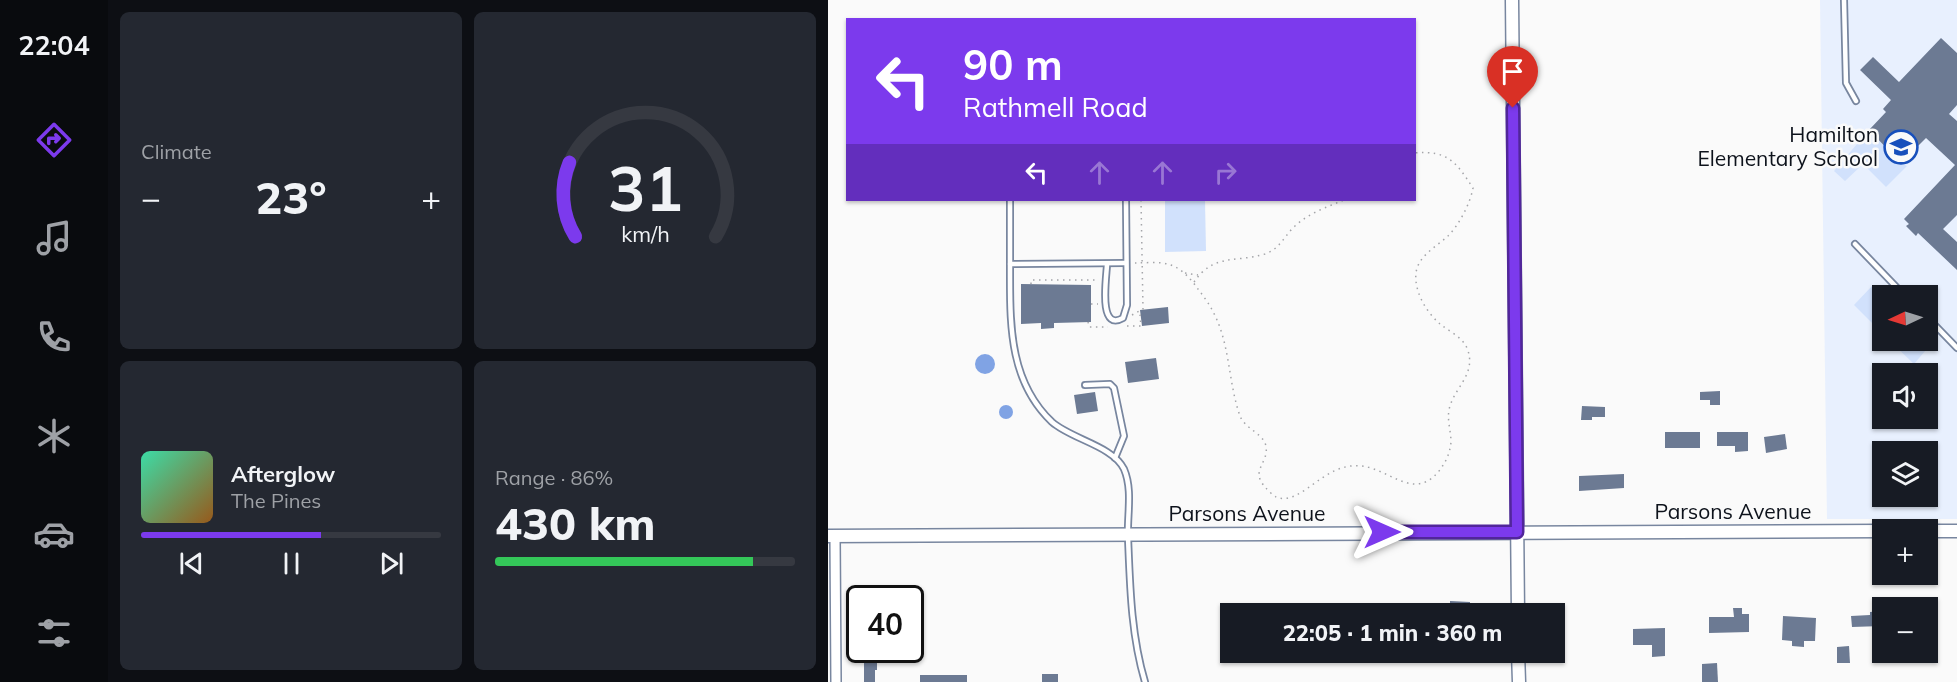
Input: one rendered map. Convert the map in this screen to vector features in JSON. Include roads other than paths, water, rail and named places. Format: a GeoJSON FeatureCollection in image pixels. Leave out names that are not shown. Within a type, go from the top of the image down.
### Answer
{"type":"FeatureCollection","features":[{"type":"Feature","properties":{"kind":"street"},"geometry":{"type":"LineString","coordinates":[[1512,0],[1518,603]]}},
{"type":"Feature","properties":{"kind":"street","name":"Parsons Avenue"},"geometry":{"type":"LineString","coordinates":[[831,536],[1872,531]]}},
{"type":"Feature","properties":{"kind":"street"},"geometry":{"type":"LineString","coordinates":[[1938,531],[1957,531]]}},
{"type":"Feature","properties":{"kind":"street"},"geometry":{"type":"LineString","coordinates":[[831,536],[836,682]]}},
{"type":"Feature","properties":{"kind":"street"},"geometry":{"type":"LineString","coordinates":[[1518,663],[1519,682]]}},
{"type":"Feature","properties":{"kind":"lane"},"geometry":{"type":"LineString","coordinates":[[1844,0],[1846,83],[1856,101]]}},
{"type":"Feature","properties":{"kind":"lane"},"geometry":{"type":"LineString","coordinates":[[1010,201],[1012,342],[1024,384],[1053,422],[1115,458],[1124,469],[1128,482],[1133,633],[1145,682]]}},
{"type":"Feature","properties":{"kind":"lane"},"geometry":{"type":"LineString","coordinates":[[1107,264],[1104,303],[1112,319],[1119,320],[1123,318],[1127,305],[1125,201]]}},
{"type":"Feature","properties":{"kind":"lane"},"geometry":{"type":"LineString","coordinates":[[1855,244],[1894,285]]}},
{"type":"Feature","properties":{"kind":"lane"},"geometry":{"type":"LineString","coordinates":[[1010,264],[1125,265]]}},
{"type":"Feature","properties":{"kind":"lane"},"geometry":{"type":"LineString","coordinates":[[1938,328],[1957,348]]}},
{"type":"Feature","properties":{"kind":"lane"},"geometry":{"type":"LineString","coordinates":[[1085,385],[1110,384],[1114,388],[1124,436],[1115,458]]}},
{"type":"Feature","properties":{"kind":"water"},"geometry":{"type":"Polygon","coordinates":[[[981,354],[989,354],[995,360],[995,368],[989,374],[981,374],[975,368],[975,360],[981,354]]]}},
{"type":"Feature","properties":{"kind":"water"},"geometry":{"type":"Polygon","coordinates":[[[1003,405],[1009,405],[1013,412],[1009,419],[1003,419],[999,415],[999,409],[1003,405]]]}},
{"type":"Feature","properties":{"kind":"place","name":"Hamilton Elementary School"},"geometry":{"type":"Point","coordinates":[1901,147]}}]}
